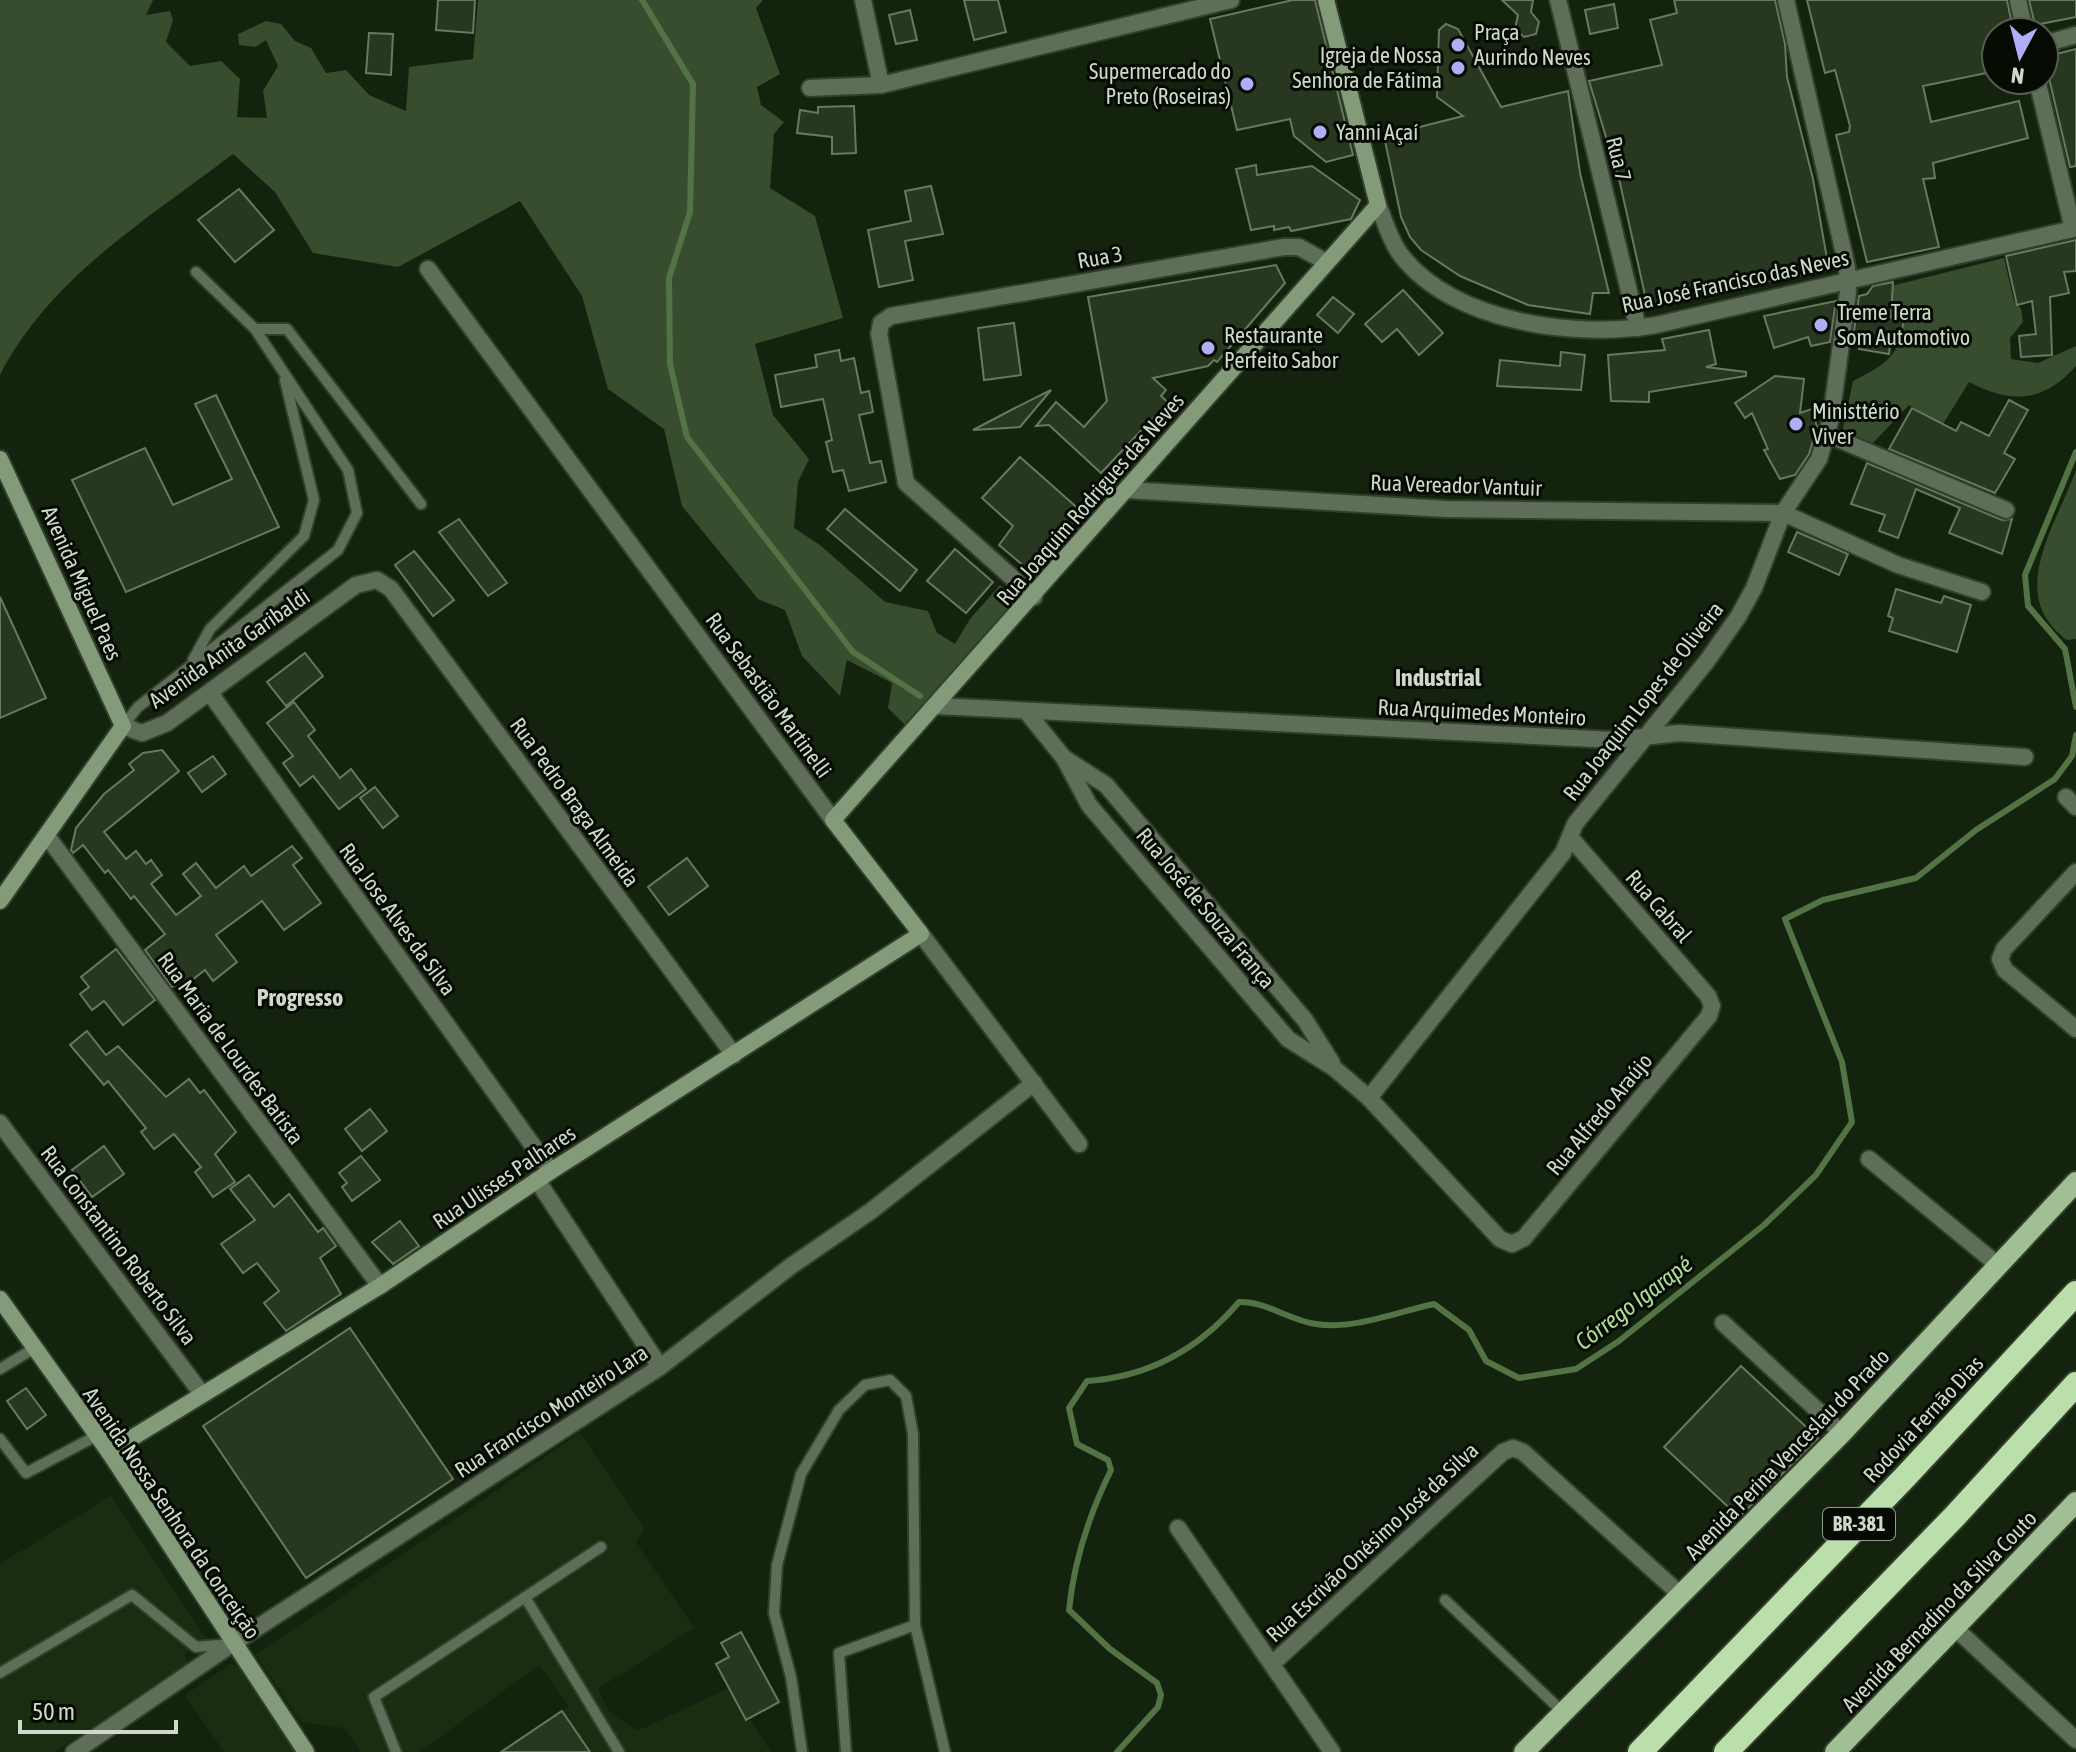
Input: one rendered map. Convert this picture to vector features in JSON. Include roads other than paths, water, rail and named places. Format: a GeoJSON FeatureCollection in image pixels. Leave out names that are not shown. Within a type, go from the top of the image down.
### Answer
{"type":"FeatureCollection","features":[{"type":"Feature","properties":{"kind":"highway","name":"Rodovia Fernão Dias"},"geometry":{"type":"LineString","coordinates":[[1640,1752],[1906,1476],[2076,1293]]}},
{"type":"Feature","properties":{"kind":"highway","name":"BR-381"},"geometry":{"type":"LineString","coordinates":[[1726,1752],[1955,1516],[2076,1384]]}},
{"type":"Feature","properties":{"kind":"main road","name":"Avenida Perina Venceslau do Prado"},"geometry":{"type":"LineString","coordinates":[[1524,1752],[1842,1433],[2076,1182]]}},
{"type":"Feature","properties":{"kind":"main road","name":"Avenida Bernadino da Silva Couto"},"geometry":{"type":"LineString","coordinates":[[1835,1752],[2076,1502]]}},
{"type":"Feature","properties":{"kind":"street"},"geometry":{"type":"LineString","coordinates":[[863,0],[881,85]]}},
{"type":"Feature","properties":{"kind":"street"},"geometry":{"type":"LineString","coordinates":[[810,88],[881,85],[1231,0]]}},
{"type":"Feature","properties":{"kind":"street","name":"Rua José Francisco das Neves"},"geometry":{"type":"LineString","coordinates":[[1326,0],[1378,205],[1399,253],[1419,274],[1451,295],[1488,312],[1531,323],[1588,330],[1638,328],[2073,229],[2041,96]]}},
{"type":"Feature","properties":{"kind":"street","name":"Rua 7"},"geometry":{"type":"LineString","coordinates":[[1558,0],[1638,328]]}},
{"type":"Feature","properties":{"kind":"street","name":"Rua Joaquim Lopes de Oliveira"},"geometry":{"type":"LineString","coordinates":[[1369,1098],[1563,853],[1575,824],[1707,661],[1738,617],[1754,588],[1783,513],[1819,459],[1826,434],[1848,280],[1786,0]]}},
{"type":"Feature","properties":{"kind":"street","name":"Rua Joaquim Rodrigues das Neves"},"geometry":{"type":"LineString","coordinates":[[833,820],[1034,597],[1378,205]]}},
{"type":"Feature","properties":{"kind":"street","name":"Rua 3"},"geometry":{"type":"LineString","coordinates":[[1034,597],[906,483],[879,334],[881,323],[891,316],[1284,247],[1299,247],[1326,262]]}},
{"type":"Feature","properties":{"kind":"street","name":"Rua Sebastião Martinelli"},"geometry":{"type":"LineString","coordinates":[[428,269],[833,820],[1079,1144]]}},
{"type":"Feature","properties":{"kind":"street"},"geometry":{"type":"LineString","coordinates":[[1826,434],[2006,510]]}},
{"type":"Feature","properties":{"kind":"street","name":"Avenida Miguel Paes"},"geometry":{"type":"LineString","coordinates":[[0,459],[123,726]]}},
{"type":"Feature","properties":{"kind":"street","name":"Rua Vereador Vantuir"},"geometry":{"type":"LineString","coordinates":[[1127,490],[1446,509],[1783,513]]}},
{"type":"Feature","properties":{"kind":"street"},"geometry":{"type":"LineString","coordinates":[[1783,513],[1898,565],[1982,592]]}},
{"type":"Feature","properties":{"kind":"street","name":"Avenida Anita Garibaldi"},"geometry":{"type":"LineString","coordinates":[[123,726],[142,733],[167,723],[356,585],[377,580]]}},
{"type":"Feature","properties":{"kind":"street","name":"Rua Pedro Braga Almeida"},"geometry":{"type":"LineString","coordinates":[[377,580],[391,589],[734,1055]]}},
{"type":"Feature","properties":{"kind":"street","name":"Rua Jose Alves da Silva"},"geometry":{"type":"LineString","coordinates":[[210,693],[544,1176],[660,1367]]}},
{"type":"Feature","properties":{"kind":"street","name":"Rua Arquimedes Monteiro"},"geometry":{"type":"LineString","coordinates":[[936,706],[1615,740],[1679,733],[2025,757]]}},
{"type":"Feature","properties":{"kind":"street","name":"Rua José de Souza França"},"geometry":{"type":"LineString","coordinates":[[1026,711],[1064,758],[1089,805],[1288,1039],[1334,1068],[1369,1098],[1500,1239],[1512,1244]]}},
{"type":"Feature","properties":{"kind":"street"},"geometry":{"type":"LineString","coordinates":[[0,901],[123,726]]}},
{"type":"Feature","properties":{"kind":"street","name":"Rua José de Souza França"},"geometry":{"type":"LineString","coordinates":[[1064,758],[1106,785],[1305,1020],[1334,1068]]}},
{"type":"Feature","properties":{"kind":"street","name":"Rua Maria de Lourdes Batista"},"geometry":{"type":"LineString","coordinates":[[47,836],[380,1286]]}},
{"type":"Feature","properties":{"kind":"street","name":"Rua Cabral"},"geometry":{"type":"LineString","coordinates":[[1570,837],[1708,996],[1712,1006]]}},
{"type":"Feature","properties":{"kind":"street"},"geometry":{"type":"LineString","coordinates":[[2076,872],[2004,949],[2000,959],[2005,970],[2076,1029]]}},
{"type":"Feature","properties":{"kind":"street","name":"Rua Ulisses Palhares"},"geometry":{"type":"LineString","coordinates":[[109,1452],[380,1286],[544,1176],[921,934]]}},
{"type":"Feature","properties":{"kind":"street","name":"Rua Alfredo Araújo"},"geometry":{"type":"LineString","coordinates":[[1512,1244],[1524,1238],[1709,1016],[1712,1006]]}},
{"type":"Feature","properties":{"kind":"street","name":"Rua Francisco Monteiro Lara"},"geometry":{"type":"LineString","coordinates":[[74,1752],[232,1644],[660,1367],[791,1266],[871,1211],[1034,1083]]}},
{"type":"Feature","properties":{"kind":"street","name":"Rua Constantino Roberto Silva"},"geometry":{"type":"LineString","coordinates":[[0,1123],[202,1394]]}},
{"type":"Feature","properties":{"kind":"street"},"geometry":{"type":"LineString","coordinates":[[1869,1159],[1999,1266]]}},
{"type":"Feature","properties":{"kind":"street","name":"Avenida Nossa Senhora da Conceição"},"geometry":{"type":"LineString","coordinates":[[0,1299],[109,1452],[232,1644],[306,1752]]}},
{"type":"Feature","properties":{"kind":"street"},"geometry":{"type":"LineString","coordinates":[[1723,1323],[1842,1433]]}},
{"type":"Feature","properties":{"kind":"street","name":"Rua Escrivão Onésimo José da Silva"},"geometry":{"type":"LineString","coordinates":[[1273,1663],[1503,1452],[1513,1448],[1523,1452],[1682,1596]]}},
{"type":"Feature","properties":{"kind":"street"},"geometry":{"type":"LineString","coordinates":[[1178,1528],[1332,1752]]}},
{"type":"Feature","properties":{"kind":"street"},"geometry":{"type":"LineString","coordinates":[[1956,1629],[2076,1740]]}},
{"type":"Feature","properties":{"kind":"lane"},"geometry":{"type":"LineString","coordinates":[[123,726],[138,707],[338,550],[357,513],[348,470],[255,329],[196,272]]}},
{"type":"Feature","properties":{"kind":"lane"},"geometry":{"type":"LineString","coordinates":[[255,329],[287,329],[421,504]]}},
{"type":"Feature","properties":{"kind":"lane"},"geometry":{"type":"LineString","coordinates":[[190,665],[210,629],[304,536],[314,500],[283,371]]}},
{"type":"Feature","properties":{"kind":"lane"},"geometry":{"type":"LineString","coordinates":[[0,1369],[33,1349]]}},
{"type":"Feature","properties":{"kind":"lane"},"geometry":{"type":"LineString","coordinates":[[802,1752],[791,1677],[774,1613],[777,1565],[801,1474],[839,1410],[865,1385],[890,1380],[906,1396],[913,1434],[915,1625],[945,1752]]}},
{"type":"Feature","properties":{"kind":"lane"},"geometry":{"type":"LineString","coordinates":[[0,1439],[26,1473],[96,1436]]}},
{"type":"Feature","properties":{"kind":"lane"},"geometry":{"type":"LineString","coordinates":[[396,1752],[374,1697],[601,1547]]}},
{"type":"Feature","properties":{"kind":"lane"},"geometry":{"type":"LineString","coordinates":[[0,1673],[132,1595],[196,1647],[232,1644]]}},
{"type":"Feature","properties":{"kind":"lane"},"geometry":{"type":"LineString","coordinates":[[525,1597],[619,1752]]}},
{"type":"Feature","properties":{"kind":"lane"},"geometry":{"type":"LineString","coordinates":[[1445,1600],[1565,1714]]}},
{"type":"Feature","properties":{"kind":"lane"},"geometry":{"type":"LineString","coordinates":[[846,1752],[839,1653],[915,1625]]}},
{"type":"Feature","properties":{"kind":"waterway"},"geometry":{"type":"LineString","coordinates":[[642,0],[693,84],[690,212],[669,278],[670,364],[687,437],[853,652],[920,696]]}},
{"type":"Feature","properties":{"kind":"waterway","name":"Córrego Igarapé"},"geometry":{"type":"LineString","coordinates":[[2076,452],[2025,575],[2028,606],[2065,649],[2076,707]]}},
{"type":"Feature","properties":{"kind":"waterway","name":"Córrego Igarapé"},"geometry":{"type":"LineString","coordinates":[[1117,1752],[1158,1707],[1161,1695],[1157,1683],[1110,1649],[1069,1610],[1084,1538],[1111,1470],[1108,1460],[1077,1444],[1069,1408],[1087,1381],[1131,1374],[1171,1358],[1207,1334],[1239,1302],[1258,1304],[1306,1322],[1330,1325],[1360,1322],[1434,1304],[1469,1330],[1486,1361],[1519,1378],[1576,1369],[1619,1341],[1764,1225],[1816,1175],[1852,1122],[1842,1062],[1785,919],[1823,900],[1916,878],[1976,830],[2055,779],[2072,756],[2076,735]]}},
{"type":"Feature","properties":{"kind":"place","name":"Praça Aurindo Neves"},"geometry":{"type":"Point","coordinates":[1458,45]}},
{"type":"Feature","properties":{"kind":"place","name":"Igreja de Nossa Senhora de Fátima"},"geometry":{"type":"Point","coordinates":[1458,68]}},
{"type":"Feature","properties":{"kind":"place","name":"Supermercado do Preto (Roseiras)"},"geometry":{"type":"Point","coordinates":[1247,84]}},
{"type":"Feature","properties":{"kind":"place","name":"Yanni Açaí"},"geometry":{"type":"Point","coordinates":[1320,132]}},
{"type":"Feature","properties":{"kind":"place","name":"Treme Terra Som Automotivo"},"geometry":{"type":"Point","coordinates":[1821,325]}},
{"type":"Feature","properties":{"kind":"place","name":"Restaurante Perfeito Sabor"},"geometry":{"type":"Point","coordinates":[1208,348]}},
{"type":"Feature","properties":{"kind":"place","name":"Ministtério Viver"},"geometry":{"type":"Point","coordinates":[1796,424]}},
{"type":"Feature","properties":{"kind":"district","name":"Industrial"},"geometry":{"type":"Point","coordinates":[1438,678]}},
{"type":"Feature","properties":{"kind":"district","name":"Progresso"},"geometry":{"type":"Point","coordinates":[300,998]}}]}
